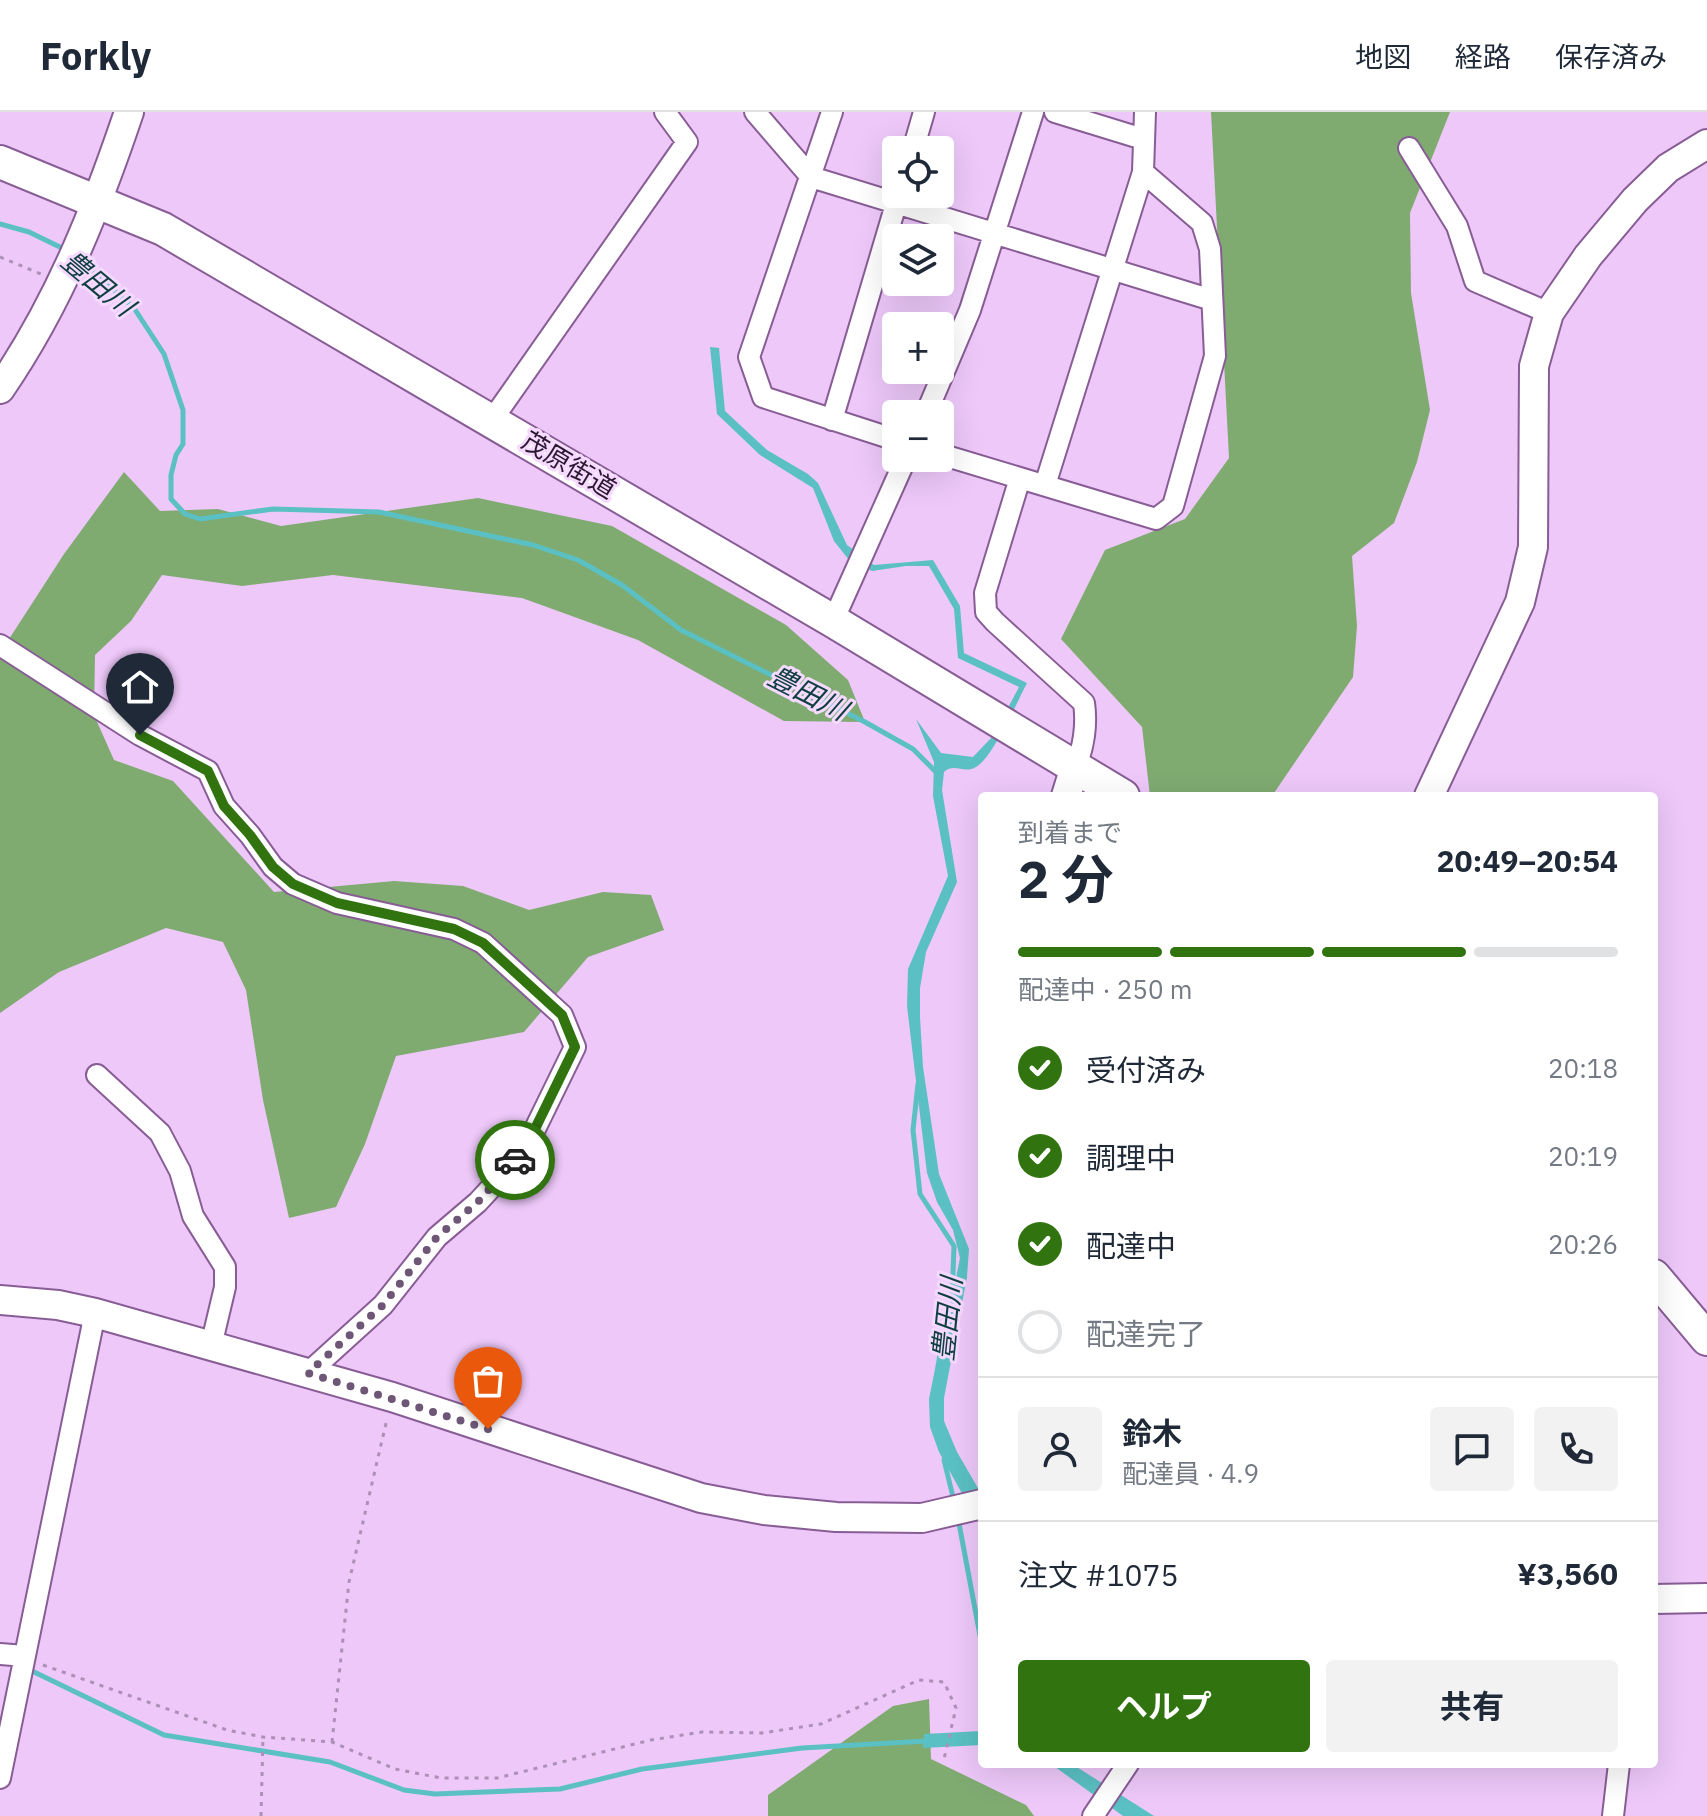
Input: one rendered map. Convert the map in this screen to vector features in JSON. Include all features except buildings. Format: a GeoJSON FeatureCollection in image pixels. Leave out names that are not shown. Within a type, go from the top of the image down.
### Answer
{"type":"FeatureCollection","features":[{"type":"Feature","properties":{"kind":"main road","name":"茂原街道"},"geometry":{"type":"LineString","coordinates":[[0,162],[163,229],[833,621],[1071,781],[1109,792]]}},
{"type":"Feature","properties":{"kind":"main road"},"geometry":{"type":"LineString","coordinates":[[1658,1281],[1707,1339]]}},
{"type":"Feature","properties":{"kind":"street"},"geometry":{"type":"LineString","coordinates":[[0,389],[63,284],[99,201],[129,112]]}},
{"type":"Feature","properties":{"kind":"street"},"geometry":{"type":"LineString","coordinates":[[492,420],[687,142],[665,112]]}},
{"type":"Feature","properties":{"kind":"street"},"geometry":{"type":"LineString","coordinates":[[755,112],[811,177],[882,196]]}},
{"type":"Feature","properties":{"kind":"street"},"geometry":{"type":"LineString","coordinates":[[832,112],[749,357],[763,397],[882,436]]}},
{"type":"Feature","properties":{"kind":"street"},"geometry":{"type":"LineString","coordinates":[[917,136],[924,112]]}},
{"type":"Feature","properties":{"kind":"street"},"geometry":{"type":"LineString","coordinates":[[932,400],[970,310],[1033,112]]}},
{"type":"Feature","properties":{"kind":"street"},"geometry":{"type":"LineString","coordinates":[[1055,112],[1143,139]]}},
{"type":"Feature","properties":{"kind":"street"},"geometry":{"type":"LineString","coordinates":[[1045,485],[1143,172],[1145,112]]}},
{"type":"Feature","properties":{"kind":"street"},"geometry":{"type":"LineString","coordinates":[[1431,792],[1520,602],[1533,547],[1534,366],[1549,313],[1588,256],[1635,200],[1668,168],[1707,144]]}},
{"type":"Feature","properties":{"kind":"street"},"geometry":{"type":"LineString","coordinates":[[1409,148],[1457,226],[1475,281],[1549,313]]}},
{"type":"Feature","properties":{"kind":"street"},"geometry":{"type":"LineString","coordinates":[[954,458],[1156,519],[1173,506],[1215,356],[1210,249],[1202,223],[1143,172]]}},
{"type":"Feature","properties":{"kind":"street"},"geometry":{"type":"LineString","coordinates":[[832,420],[896,208]]}},
{"type":"Feature","properties":{"kind":"street"},"geometry":{"type":"LineString","coordinates":[[921,208],[1111,271],[1212,300]]}},
{"type":"Feature","properties":{"kind":"street"},"geometry":{"type":"LineString","coordinates":[[833,621],[900,472]]}},
{"type":"Feature","properties":{"kind":"street"},"geometry":{"type":"LineString","coordinates":[[1020,478],[984,605],[995,622],[1084,703],[1086,716],[1082,742],[1071,781]]}},
{"type":"Feature","properties":{"kind":"street"},"geometry":{"type":"LineString","coordinates":[[0,645],[140,735],[208,771],[224,806],[273,867],[293,884],[337,903],[454,929],[483,943],[562,1015],[575,1047],[533,1133],[511,1166],[478,1202],[437,1237],[383,1305],[308,1373]]}},
{"type":"Feature","properties":{"kind":"street"},"geometry":{"type":"LineString","coordinates":[[97,1075],[160,1133],[180,1171],[193,1216],[225,1267],[225,1287],[211,1346]]}},
{"type":"Feature","properties":{"kind":"street"},"geometry":{"type":"LineString","coordinates":[[0,1300],[58,1305],[95,1313],[308,1373],[392,1397],[701,1498],[764,1510],[836,1517],[922,1518],[978,1505]]}},
{"type":"Feature","properties":{"kind":"street"},"geometry":{"type":"LineString","coordinates":[[0,1778],[95,1313]]}},
{"type":"Feature","properties":{"kind":"street"},"geometry":{"type":"LineString","coordinates":[[1658,1599],[1707,1598]]}},
{"type":"Feature","properties":{"kind":"street"},"geometry":{"type":"LineString","coordinates":[[0,1654],[25,1656]]}},
{"type":"Feature","properties":{"kind":"street"},"geometry":{"type":"LineString","coordinates":[[1093,1816],[1125,1768]]}},
{"type":"Feature","properties":{"kind":"street"},"geometry":{"type":"LineString","coordinates":[[1613,1816],[1619,1768]]}},
{"type":"Feature","properties":{"kind":"path"},"geometry":{"type":"LineString","coordinates":[[0,257],[63,284]]}},
{"type":"Feature","properties":{"kind":"path"},"geometry":{"type":"LineString","coordinates":[[332,1742],[349,1582],[392,1397]]}},
{"type":"Feature","properties":{"kind":"path"},"geometry":{"type":"LineString","coordinates":[[25,1656],[51,1670],[227,1730],[263,1737],[332,1742],[395,1769],[441,1778],[497,1778],[663,1738],[702,1732],[762,1733],[821,1724],[919,1680],[944,1682],[956,1708],[944,1759]]}},
{"type":"Feature","properties":{"kind":"path"},"geometry":{"type":"LineString","coordinates":[[261,1816],[263,1737]]}},
{"type":"Feature","properties":{"kind":"shaded area"},"geometry":{"type":"Polygon","coordinates":[[[1211,112],[1450,112],[1410,213],[1411,293],[1430,410],[1417,462],[1394,523],[1352,556],[1357,626],[1353,677],[1275,792],[1150,792],[1142,727],[1061,639],[1105,550],[1185,519],[1229,458],[1211,112]]]}},
{"type":"Feature","properties":{"kind":"shaded area"},"geometry":{"type":"Polygon","coordinates":[[[124,472],[160,511],[218,509],[281,526],[478,498],[612,526],[786,625],[848,680],[865,722],[784,721],[638,640],[522,598],[333,575],[242,586],[162,575],[131,621],[95,655],[94,715],[114,760],[173,781],[274,892],[394,881],[463,886],[529,910],[603,892],[651,895],[664,930],[588,957],[524,1032],[396,1056],[365,1144],[336,1207],[289,1218],[263,1100],[246,990],[223,942],[166,928],[59,972],[0,1013],[0,653],[64,554],[124,472]]]}},
{"type":"Feature","properties":{"kind":"shaded area"},"geometry":{"type":"Polygon","coordinates":[[[929,1699],[931,1759],[1026,1805],[1034,1816],[768,1816],[768,1795],[893,1706],[929,1699]]]}},
{"type":"Feature","properties":{"kind":"water"},"geometry":{"type":"Polygon","coordinates":[[[710,347],[719,348],[725,411],[767,450],[818,483],[847,545],[874,565],[933,560],[960,606],[964,653],[1027,683],[996,743],[981,763],[970,769],[951,768],[944,772],[942,790],[957,882],[926,952],[920,988],[923,1067],[939,1174],[969,1249],[967,1277],[944,1398],[944,1421],[957,1452],[978,1488],[978,1522],[939,1452],[930,1427],[929,1399],[944,1317],[951,1304],[960,1258],[953,1230],[937,1202],[927,1173],[907,1006],[908,969],[948,876],[933,796],[934,762],[916,719],[941,753],[973,757],[993,736],[1019,687],[958,658],[954,609],[929,566],[872,571],[849,560],[834,541],[813,488],[760,455],[717,414],[710,347]]]}},
{"type":"Feature","properties":{"kind":"water"},"geometry":{"type":"Polygon","coordinates":[[[978,1731],[978,1745],[923,1748],[924,1734],[978,1731]]]}},
{"type":"Feature","properties":{"kind":"water"},"geometry":{"type":"Polygon","coordinates":[[[1057,1768],[1078,1768],[1154,1816],[1123,1816],[1057,1768]]]}},
{"type":"Feature","properties":{"kind":"waterway","name":"豊田川"},"geometry":{"type":"LineString","coordinates":[[0,224],[29,232],[66,250]]}},
{"type":"Feature","properties":{"kind":"waterway","name":"豊田川"},"geometry":{"type":"LineString","coordinates":[[80,261],[134,308],[164,354],[183,410],[183,444],[176,455],[171,475],[171,499],[185,514],[200,519],[273,509],[379,512],[533,545],[578,560],[622,585],[681,630],[913,749],[937,773]]}},
{"type":"Feature","properties":{"kind":"waterway","name":"豊田川"},"geometry":{"type":"LineString","coordinates":[[918,1084],[913,1130],[920,1194],[954,1246],[952,1300]]}},
{"type":"Feature","properties":{"kind":"waterway","name":"豊田川"},"geometry":{"type":"LineString","coordinates":[[944,1460],[954,1501]]}},
{"type":"Feature","properties":{"kind":"waterway","name":"豊田川"},"geometry":{"type":"LineString","coordinates":[[958,1518],[978,1625]]}},
{"type":"Feature","properties":{"kind":"waterway"},"geometry":{"type":"LineString","coordinates":[[28,1669],[164,1735],[330,1762],[404,1790],[435,1794],[560,1789],[642,1769],[802,1748],[927,1741]]}},
{"type":"Feature","properties":{"kind":"way so far"},"geometry":{"type":"LineString","coordinates":[[488,1429],[308,1373],[383,1305],[437,1237],[478,1202],[515,1160]]}},
{"type":"Feature","properties":{"kind":"route"},"geometry":{"type":"LineString","coordinates":[[140,735],[208,771],[224,806],[273,867],[293,884],[337,903],[454,929],[483,943],[562,1015],[575,1047],[533,1133],[515,1160]]}}]}
